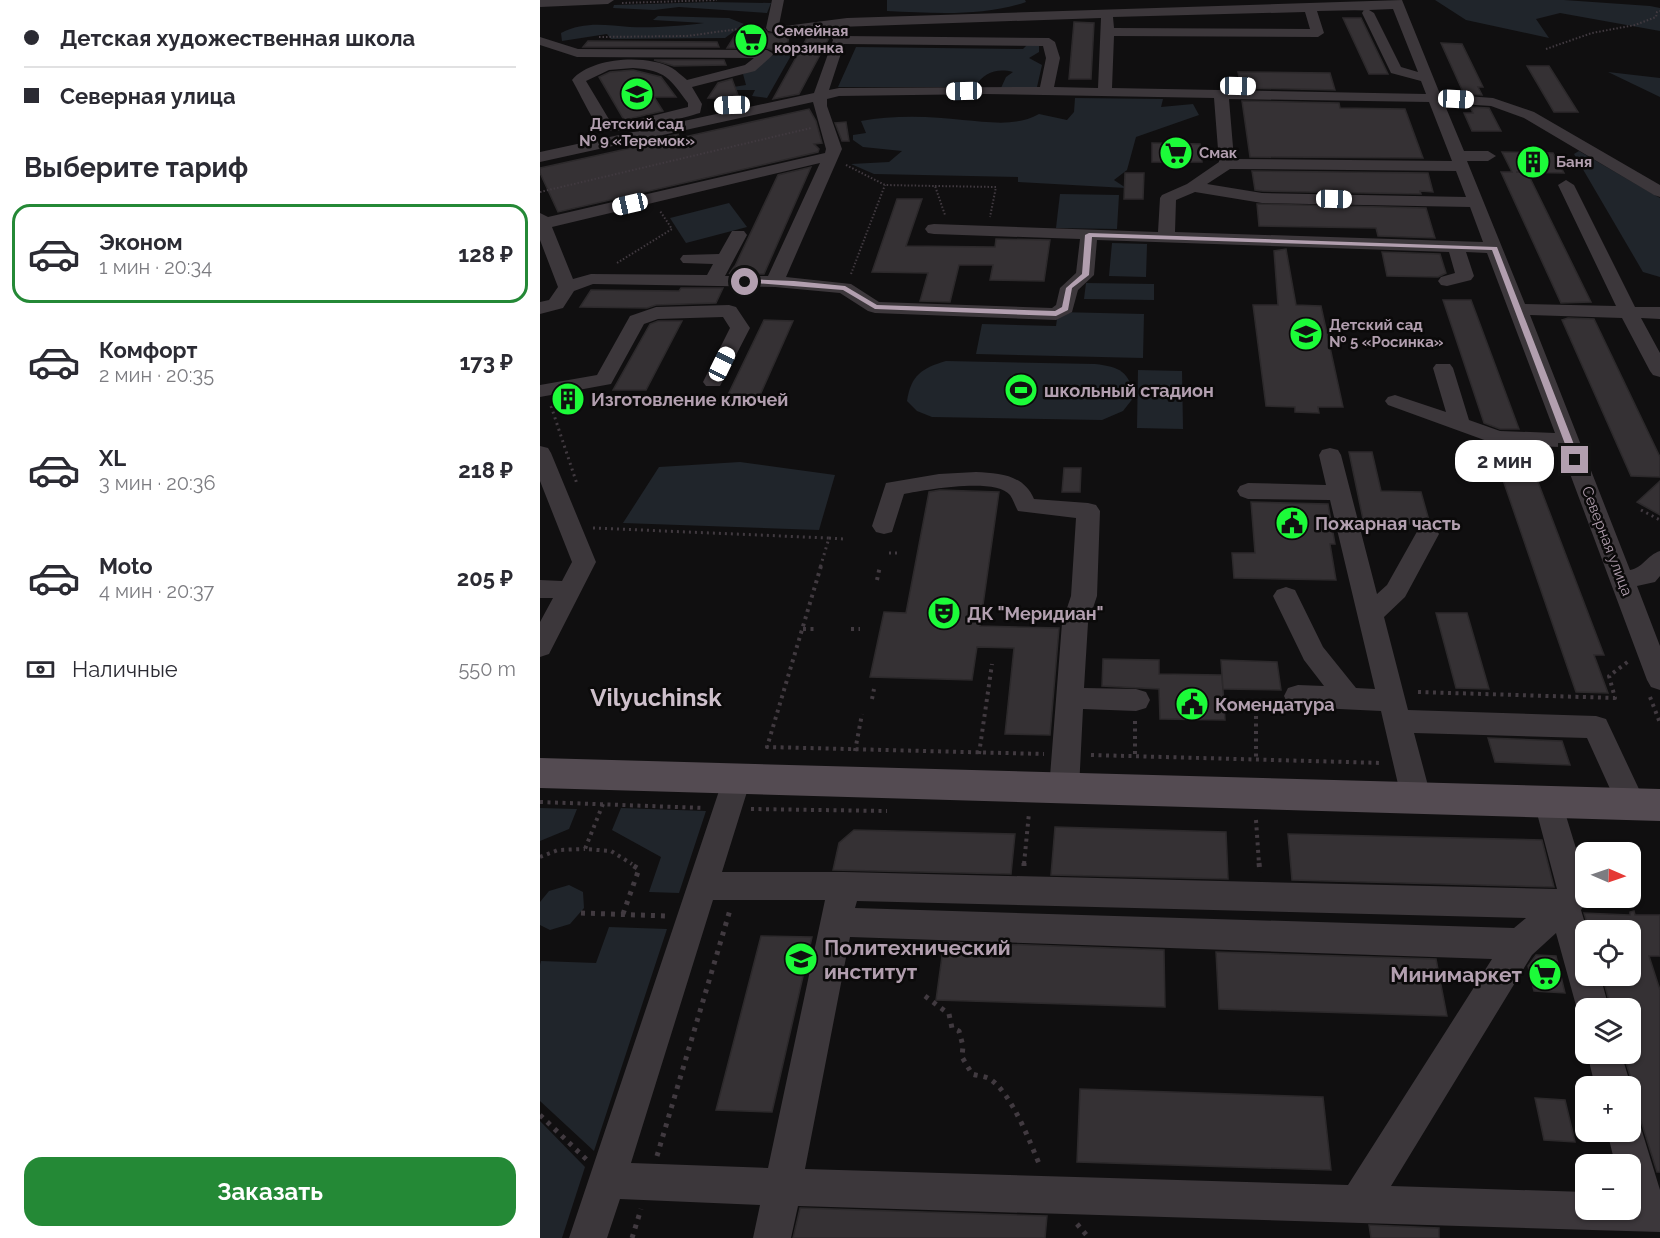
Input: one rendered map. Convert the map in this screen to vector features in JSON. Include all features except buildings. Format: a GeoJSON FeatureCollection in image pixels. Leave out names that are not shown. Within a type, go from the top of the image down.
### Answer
{"type":"FeatureCollection","features":[{"type":"Feature","properties":{"kind":"main road"},"geometry":{"type":"LineString","coordinates":[[540,773],[732,794],[1065,771],[1412,780],[1549,802],[1646,805]]}},
{"type":"Feature","properties":{"kind":"street"},"geometry":{"type":"LineString","coordinates":[[778,0],[772,28],[785,30],[831,26],[847,22],[1310,9],[1396,3]]}},
{"type":"Feature","properties":{"kind":"street"},"geometry":{"type":"LineString","coordinates":[[1032,0],[1053,58],[1046,91]]}},
{"type":"Feature","properties":{"kind":"street"},"geometry":{"type":"LineString","coordinates":[[540,3],[556,8],[611,2]]}},
{"type":"Feature","properties":{"kind":"street","name":"Северная улица"},"geometry":{"type":"LineString","coordinates":[[1396,3],[1518,309],[1621,580],[1650,624],[1660,680]]}},
{"type":"Feature","properties":{"kind":"street"},"geometry":{"type":"LineString","coordinates":[[1108,32],[1318,33],[1310,9]]}},
{"type":"Feature","properties":{"kind":"street"},"geometry":{"type":"LineString","coordinates":[[1368,13],[1396,70],[1426,78]]}},
{"type":"Feature","properties":{"kind":"street"},"geometry":{"type":"LineString","coordinates":[[1105,93],[1107,14]]}},
{"type":"Feature","properties":{"kind":"street"},"geometry":{"type":"LineString","coordinates":[[775,282],[834,149],[820,106],[820,97],[839,40],[831,26]]}},
{"type":"Feature","properties":{"kind":"street"},"geometry":{"type":"LineString","coordinates":[[684,85],[750,68],[773,51],[785,30]]}},
{"type":"Feature","properties":{"kind":"street"},"geometry":{"type":"LineString","coordinates":[[542,37],[552,51],[577,53],[766,54]]}},
{"type":"Feature","properties":{"kind":"street"},"geometry":{"type":"LineString","coordinates":[[839,40],[1048,42]]}},
{"type":"Feature","properties":{"kind":"street"},"geometry":{"type":"LineString","coordinates":[[649,63],[667,70],[684,85],[695,104],[695,110],[628,126],[605,125],[579,80],[594,70],[649,63]]}},
{"type":"Feature","properties":{"kind":"street"},"geometry":{"type":"LineString","coordinates":[[1173,94],[1196,86],[1208,86],[1322,88],[1353,97]]}},
{"type":"Feature","properties":{"kind":"street"},"geometry":{"type":"LineString","coordinates":[[540,157],[840,92],[1046,91],[1434,98],[1493,102],[1529,115],[1660,192]]}},
{"type":"Feature","properties":{"kind":"street"},"geometry":{"type":"LineString","coordinates":[[1221,94],[1227,164]]}},
{"type":"Feature","properties":{"kind":"street"},"geometry":{"type":"LineString","coordinates":[[695,104],[744,105],[770,109]]}},
{"type":"Feature","properties":{"kind":"street"},"geometry":{"type":"LineString","coordinates":[[567,287],[541,221],[830,156]]}},
{"type":"Feature","properties":{"kind":"street"},"geometry":{"type":"LineString","coordinates":[[1166,237],[1168,198],[1193,187],[1227,164],[1460,161],[1488,156]]}},
{"type":"Feature","properties":{"kind":"street"},"geometry":{"type":"LineString","coordinates":[[1566,185],[1628,312],[1660,371]]}},
{"type":"Feature","properties":{"kind":"street"},"geometry":{"type":"LineString","coordinates":[[1193,187],[1262,198],[1476,202]]}},
{"type":"Feature","properties":{"kind":"street"},"geometry":{"type":"LineString","coordinates":[[940,225],[987,230],[1089,235],[1494,248]]}},
{"type":"Feature","properties":{"kind":"street"},"geometry":{"type":"LineString","coordinates":[[713,281],[738,235]]}},
{"type":"Feature","properties":{"kind":"street"},"geometry":{"type":"LineString","coordinates":[[540,308],[556,304],[567,287],[591,279],[775,282],[845,288],[875,307],[1056,314],[1065,308],[1069,288],[1085,275],[1089,235]]}},
{"type":"Feature","properties":{"kind":"street"},"geometry":{"type":"LineString","coordinates":[[1447,281],[1465,276],[1455,247]]}},
{"type":"Feature","properties":{"kind":"street"},"geometry":{"type":"LineString","coordinates":[[689,259],[725,259]]}},
{"type":"Feature","properties":{"kind":"street"},"geometry":{"type":"LineString","coordinates":[[729,311],[745,282]]}},
{"type":"Feature","properties":{"kind":"street"},"geometry":{"type":"LineString","coordinates":[[1518,309],[1660,313]]}},
{"type":"Feature","properties":{"kind":"street"},"geometry":{"type":"LineString","coordinates":[[713,382],[740,328],[729,311]]}},
{"type":"Feature","properties":{"kind":"street"},"geometry":{"type":"LineString","coordinates":[[543,390],[604,380],[637,320],[656,313],[729,311]]}},
{"type":"Feature","properties":{"kind":"street"},"geometry":{"type":"LineString","coordinates":[[1443,368],[1460,424]]}},
{"type":"Feature","properties":{"kind":"street"},"geometry":{"type":"LineString","coordinates":[[1395,401],[1498,438],[1568,440]]}},
{"type":"Feature","properties":{"kind":"street"},"geometry":{"type":"LineString","coordinates":[[540,453],[584,562],[540,647]]}},
{"type":"Feature","properties":{"kind":"street"},"geometry":{"type":"LineString","coordinates":[[1330,455],[1412,780]]}},
{"type":"Feature","properties":{"kind":"street"},"geometry":{"type":"LineString","coordinates":[[884,526],[894,488],[940,479],[1002,481],[1018,489],[1026,506],[1088,511],[1084,596],[1075,623],[1068,698],[1065,771]]}},
{"type":"Feature","properties":{"kind":"street"},"geometry":{"type":"LineString","coordinates":[[1248,491],[1341,493]]}},
{"type":"Feature","properties":{"kind":"street"},"geometry":{"type":"LineString","coordinates":[[1371,614],[1396,591],[1427,534]]}},
{"type":"Feature","properties":{"kind":"street"},"geometry":{"type":"LineString","coordinates":[[1621,580],[1646,576],[1660,560]]}},
{"type":"Feature","properties":{"kind":"street"},"geometry":{"type":"LineString","coordinates":[[540,589],[570,590]]}},
{"type":"Feature","properties":{"kind":"street"},"geometry":{"type":"LineString","coordinates":[[1286,596],[1313,653],[1348,698]]}},
{"type":"Feature","properties":{"kind":"street"},"geometry":{"type":"LineString","coordinates":[[1298,696],[1348,698],[1394,711],[1596,728],[1646,805]]}},
{"type":"Feature","properties":{"kind":"street"},"geometry":{"type":"LineString","coordinates":[[1068,698],[1136,700]]}},
{"type":"Feature","properties":{"kind":"street"},"geometry":{"type":"LineString","coordinates":[[588,1238],[732,794]]}},
{"type":"Feature","properties":{"kind":"street"},"geometry":{"type":"LineString","coordinates":[[1359,1202],[1520,944],[1574,896],[1549,802]]}},
{"type":"Feature","properties":{"kind":"street"},"geometry":{"type":"LineString","coordinates":[[696,902],[737,886],[844,886],[1564,904]]}},
{"type":"Feature","properties":{"kind":"street"},"geometry":{"type":"LineString","coordinates":[[772,1238],[844,886]]}},
{"type":"Feature","properties":{"kind":"street"},"geometry":{"type":"LineString","coordinates":[[1564,904],[1589,998]]}},
{"type":"Feature","properties":{"kind":"street"},"geometry":{"type":"LineString","coordinates":[[836,922],[1520,944]]}},
{"type":"Feature","properties":{"kind":"street"},"geometry":{"type":"LineString","coordinates":[[606,1179],[648,1183],[1653,1212],[1629,1142]]}},
{"type":"Feature","properties":{"kind":"path"},"geometry":{"type":"LineString","coordinates":[[611,2],[717,0]]}},
{"type":"Feature","properties":{"kind":"path"},"geometry":{"type":"LineString","coordinates":[[1546,49],[1592,33],[1635,25],[1656,17],[1657,12],[1660,11]]}},
{"type":"Feature","properties":{"kind":"path"},"geometry":{"type":"LineString","coordinates":[[552,51],[604,36],[687,36],[753,27]]}},
{"type":"Feature","properties":{"kind":"path"},"geometry":{"type":"LineString","coordinates":[[540,192],[826,125]]}},
{"type":"Feature","properties":{"kind":"path"},"geometry":{"type":"LineString","coordinates":[[830,156],[885,185],[996,187],[987,230]]}},
{"type":"Feature","properties":{"kind":"path"},"geometry":{"type":"LineString","coordinates":[[845,288],[885,185]]}},
{"type":"Feature","properties":{"kind":"path"},"geometry":{"type":"LineString","coordinates":[[935,186],[940,225]]}},
{"type":"Feature","properties":{"kind":"path"},"geometry":{"type":"LineString","coordinates":[[591,279],[672,229]]}},
{"type":"Feature","properties":{"kind":"path"},"geometry":{"type":"LineString","coordinates":[[543,390],[578,486]]}},
{"type":"Feature","properties":{"kind":"path"},"geometry":{"type":"LineString","coordinates":[[1641,510],[1660,520]]}},
{"type":"Feature","properties":{"kind":"path"},"geometry":{"type":"LineString","coordinates":[[589,518],[595,535]]}},
{"type":"Feature","properties":{"kind":"path"},"geometry":{"type":"LineString","coordinates":[[593,528],[843,539]]}},
{"type":"Feature","properties":{"kind":"path"},"geometry":{"type":"LineString","coordinates":[[829,538],[767,747],[979,754],[1065,771],[1135,756],[1256,760],[1412,780]]}},
{"type":"Feature","properties":{"kind":"path"},"geometry":{"type":"LineString","coordinates":[[890,553],[902,554]]}},
{"type":"Feature","properties":{"kind":"path"},"geometry":{"type":"LineString","coordinates":[[877,580],[880,566]]}},
{"type":"Feature","properties":{"kind":"path"},"geometry":{"type":"LineString","coordinates":[[803,629],[818,628]]}},
{"type":"Feature","properties":{"kind":"path"},"geometry":{"type":"LineString","coordinates":[[851,629],[860,629]]}},
{"type":"Feature","properties":{"kind":"path"},"geometry":{"type":"LineString","coordinates":[[1418,692],[1614,698],[1609,676],[1635,656]]}},
{"type":"Feature","properties":{"kind":"path"},"geometry":{"type":"LineString","coordinates":[[979,754],[992,664]]}},
{"type":"Feature","properties":{"kind":"path"},"geometry":{"type":"LineString","coordinates":[[872,699],[874,689]]}},
{"type":"Feature","properties":{"kind":"path"},"geometry":{"type":"LineString","coordinates":[[1135,756],[1136,700]]}},
{"type":"Feature","properties":{"kind":"path"},"geometry":{"type":"LineString","coordinates":[[855,751],[862,714]]}},
{"type":"Feature","properties":{"kind":"path"},"geometry":{"type":"LineString","coordinates":[[1256,716],[1256,760]]}},
{"type":"Feature","properties":{"kind":"path"},"geometry":{"type":"LineString","coordinates":[[540,802],[603,804],[732,794]]}},
{"type":"Feature","properties":{"kind":"path"},"geometry":{"type":"LineString","coordinates":[[585,849],[603,804]]}},
{"type":"Feature","properties":{"kind":"path"},"geometry":{"type":"LineString","coordinates":[[1022,890],[1029,813]]}},
{"type":"Feature","properties":{"kind":"path"},"geometry":{"type":"LineString","coordinates":[[1256,820],[1261,896]]}},
{"type":"Feature","properties":{"kind":"path"},"geometry":{"type":"LineString","coordinates":[[540,857],[558,850],[611,851],[639,869],[623,914]]}},
{"type":"Feature","properties":{"kind":"path"},"geometry":{"type":"LineString","coordinates":[[632,1238],[737,886]]}},
{"type":"Feature","properties":{"kind":"path"},"geometry":{"type":"LineString","coordinates":[[581,913],[623,914],[696,902]]}},
{"type":"Feature","properties":{"kind":"path"},"geometry":{"type":"LineString","coordinates":[[925,996],[949,1014],[952,1028],[959,1031],[963,1046],[962,1057],[972,1074],[989,1079],[1005,1097],[1032,1143],[1051,1195],[1089,1238]]}},
{"type":"Feature","properties":{"kind":"path"},"geometry":{"type":"LineString","coordinates":[[540,1114],[606,1179]]}},
{"type":"Feature","properties":{"kind":"shaded area"},"geometry":{"type":"Polygon","coordinates":[[[887,0],[1025,0],[1026,2],[992,10],[939,13],[887,11],[887,0]]]}},
{"type":"Feature","properties":{"kind":"shaded area"},"geometry":{"type":"Polygon","coordinates":[[[1435,0],[1564,0],[1650,6],[1660,8],[1660,31],[1560,13],[1536,19],[1549,38],[1466,20],[1435,0]]]}},
{"type":"Feature","properties":{"kind":"shaded area"},"geometry":{"type":"Polygon","coordinates":[[[771,3],[767,13],[679,7],[654,10],[613,8],[614,5],[771,3]]]}},
{"type":"Feature","properties":{"kind":"shaded area"},"geometry":{"type":"Polygon","coordinates":[[[658,16],[729,18],[744,24],[725,38],[611,39],[607,34],[562,41],[561,33],[587,25],[648,27],[704,23],[653,20],[658,16]]]}},
{"type":"Feature","properties":{"kind":"shaded area"},"geometry":{"type":"Polygon","coordinates":[[[1039,44],[1039,52],[1029,58],[1042,65],[1037,87],[1001,88],[1006,77],[1013,72],[1002,71],[991,72],[975,87],[838,87],[856,47],[1023,49],[1027,45],[1039,44]]]}},
{"type":"Feature","properties":{"kind":"shaded area"},"geometry":{"type":"Polygon","coordinates":[[[793,45],[797,45],[767,98],[752,96],[755,90],[733,90],[733,87],[746,85],[743,74],[774,55],[788,52],[793,45]]]}},
{"type":"Feature","properties":{"kind":"shaded area"},"geometry":{"type":"Polygon","coordinates":[[[1608,72],[1660,78],[1660,97],[1608,72]]]}},
{"type":"Feature","properties":{"kind":"shaded area"},"geometry":{"type":"Polygon","coordinates":[[[1075,98],[1163,99],[1161,107],[1193,104],[1199,115],[1136,137],[1127,170],[1114,180],[1126,188],[1018,182],[1018,177],[874,174],[851,164],[889,162],[902,151],[863,147],[853,140],[853,135],[866,133],[861,121],[912,117],[1002,123],[1021,121],[1039,114],[1067,120],[1074,112],[1075,98]]]}},
{"type":"Feature","properties":{"kind":"shaded area"},"geometry":{"type":"Polygon","coordinates":[[[1579,151],[1660,198],[1660,277],[1643,272],[1574,154],[1579,151]]]}},
{"type":"Feature","properties":{"kind":"shaded area"},"geometry":{"type":"Polygon","coordinates":[[[1060,194],[1119,195],[1117,229],[1056,228],[1060,194]]]}},
{"type":"Feature","properties":{"kind":"shaded area"},"geometry":{"type":"Polygon","coordinates":[[[729,203],[747,227],[686,243],[670,218],[729,203]]]}},
{"type":"Feature","properties":{"kind":"shaded area"},"geometry":{"type":"Polygon","coordinates":[[[1112,243],[1147,244],[1146,277],[1109,276],[1112,243]]]}},
{"type":"Feature","properties":{"kind":"shaded area"},"geometry":{"type":"Polygon","coordinates":[[[1086,283],[1154,284],[1154,300],[1084,299],[1086,283]]]}},
{"type":"Feature","properties":{"kind":"shaded area"},"geometry":{"type":"Polygon","coordinates":[[[1058,312],[1144,314],[1143,358],[976,354],[982,324],[1056,326],[1058,312]]]}},
{"type":"Feature","properties":{"kind":"shaded area","name":"школьный стадион"},"geometry":{"type":"Polygon","coordinates":[[[946,361],[1104,365],[1117,369],[1126,376],[1134,397],[1123,411],[1102,420],[932,417],[917,411],[907,401],[911,385],[924,370],[946,361]]]}},
{"type":"Feature","properties":{"kind":"shaded area"},"geometry":{"type":"Polygon","coordinates":[[[1138,370],[1182,371],[1183,429],[1137,428],[1138,370]]]}},
{"type":"Feature","properties":{"kind":"shaded area"},"geometry":{"type":"Polygon","coordinates":[[[740,462],[835,475],[819,530],[623,523],[659,467],[740,462]]]}},
{"type":"Feature","properties":{"kind":"shaded area"},"geometry":{"type":"Polygon","coordinates":[[[540,808],[577,809],[569,829],[540,841],[540,808]]]}},
{"type":"Feature","properties":{"kind":"shaded area"},"geometry":{"type":"Polygon","coordinates":[[[621,808],[706,811],[679,893],[649,892],[661,857],[612,830],[621,808]]]}},
{"type":"Feature","properties":{"kind":"shaded area"},"geometry":{"type":"Polygon","coordinates":[[[569,885],[583,892],[584,908],[570,924],[550,930],[540,925],[540,902],[549,891],[569,885]]]}},
{"type":"Feature","properties":{"kind":"shaded area"},"geometry":{"type":"Polygon","coordinates":[[[609,927],[667,929],[594,1151],[540,1101],[540,965],[541,961],[596,963],[609,927]]]}},
{"type":"Feature","properties":{"kind":"shaded area"},"geometry":{"type":"Polygon","coordinates":[[[540,1121],[585,1167],[562,1238],[540,1238],[540,1121]]]}},
{"type":"Feature","properties":{"kind":"place","name":"Семейная корзинка"},"geometry":{"type":"Point","coordinates":[751,40]}},
{"type":"Feature","properties":{"kind":"place","name":"Детский сад № 9 «Теремок»"},"geometry":{"type":"Point","coordinates":[637,94]}},
{"type":"Feature","properties":{"kind":"place","name":"Смак"},"geometry":{"type":"Point","coordinates":[1176,153]}},
{"type":"Feature","properties":{"kind":"place","name":"Баня"},"geometry":{"type":"Point","coordinates":[1533,162]}},
{"type":"Feature","properties":{"kind":"place","name":"Детский сад № 5 «Росинка»"},"geometry":{"type":"Point","coordinates":[1306,334]}},
{"type":"Feature","properties":{"kind":"place","name":"школьный стадион"},"geometry":{"type":"Point","coordinates":[1021,390]}},
{"type":"Feature","properties":{"kind":"place","name":"Изготовление ключей"},"geometry":{"type":"Point","coordinates":[568,399]}},
{"type":"Feature","properties":{"kind":"place","name":"Пожарная часть"},"geometry":{"type":"Point","coordinates":[1292,523]}},
{"type":"Feature","properties":{"kind":"place","name":"ДК \"Меридиан\""},"geometry":{"type":"Point","coordinates":[944,613]}},
{"type":"Feature","properties":{"kind":"place","name":"Комендатура"},"geometry":{"type":"Point","coordinates":[1192,704]}},
{"type":"Feature","properties":{"kind":"place","name":"Политехнический институт"},"geometry":{"type":"Point","coordinates":[801,959]}},
{"type":"Feature","properties":{"kind":"place","name":"Минимаркет"},"geometry":{"type":"Point","coordinates":[1545,974]}},
{"type":"Feature","properties":{"kind":"district","name":"Vilyuchinsk"},"geometry":{"type":"Point","coordinates":[656,697]}},
{"type":"Feature","properties":{"kind":"route"},"geometry":{"type":"LineString","coordinates":[[745,282],[794,283],[845,288],[875,307],[1056,314],[1065,308],[1069,288],[1085,275],[1089,235],[1494,248],[1575,460]]}}]}
